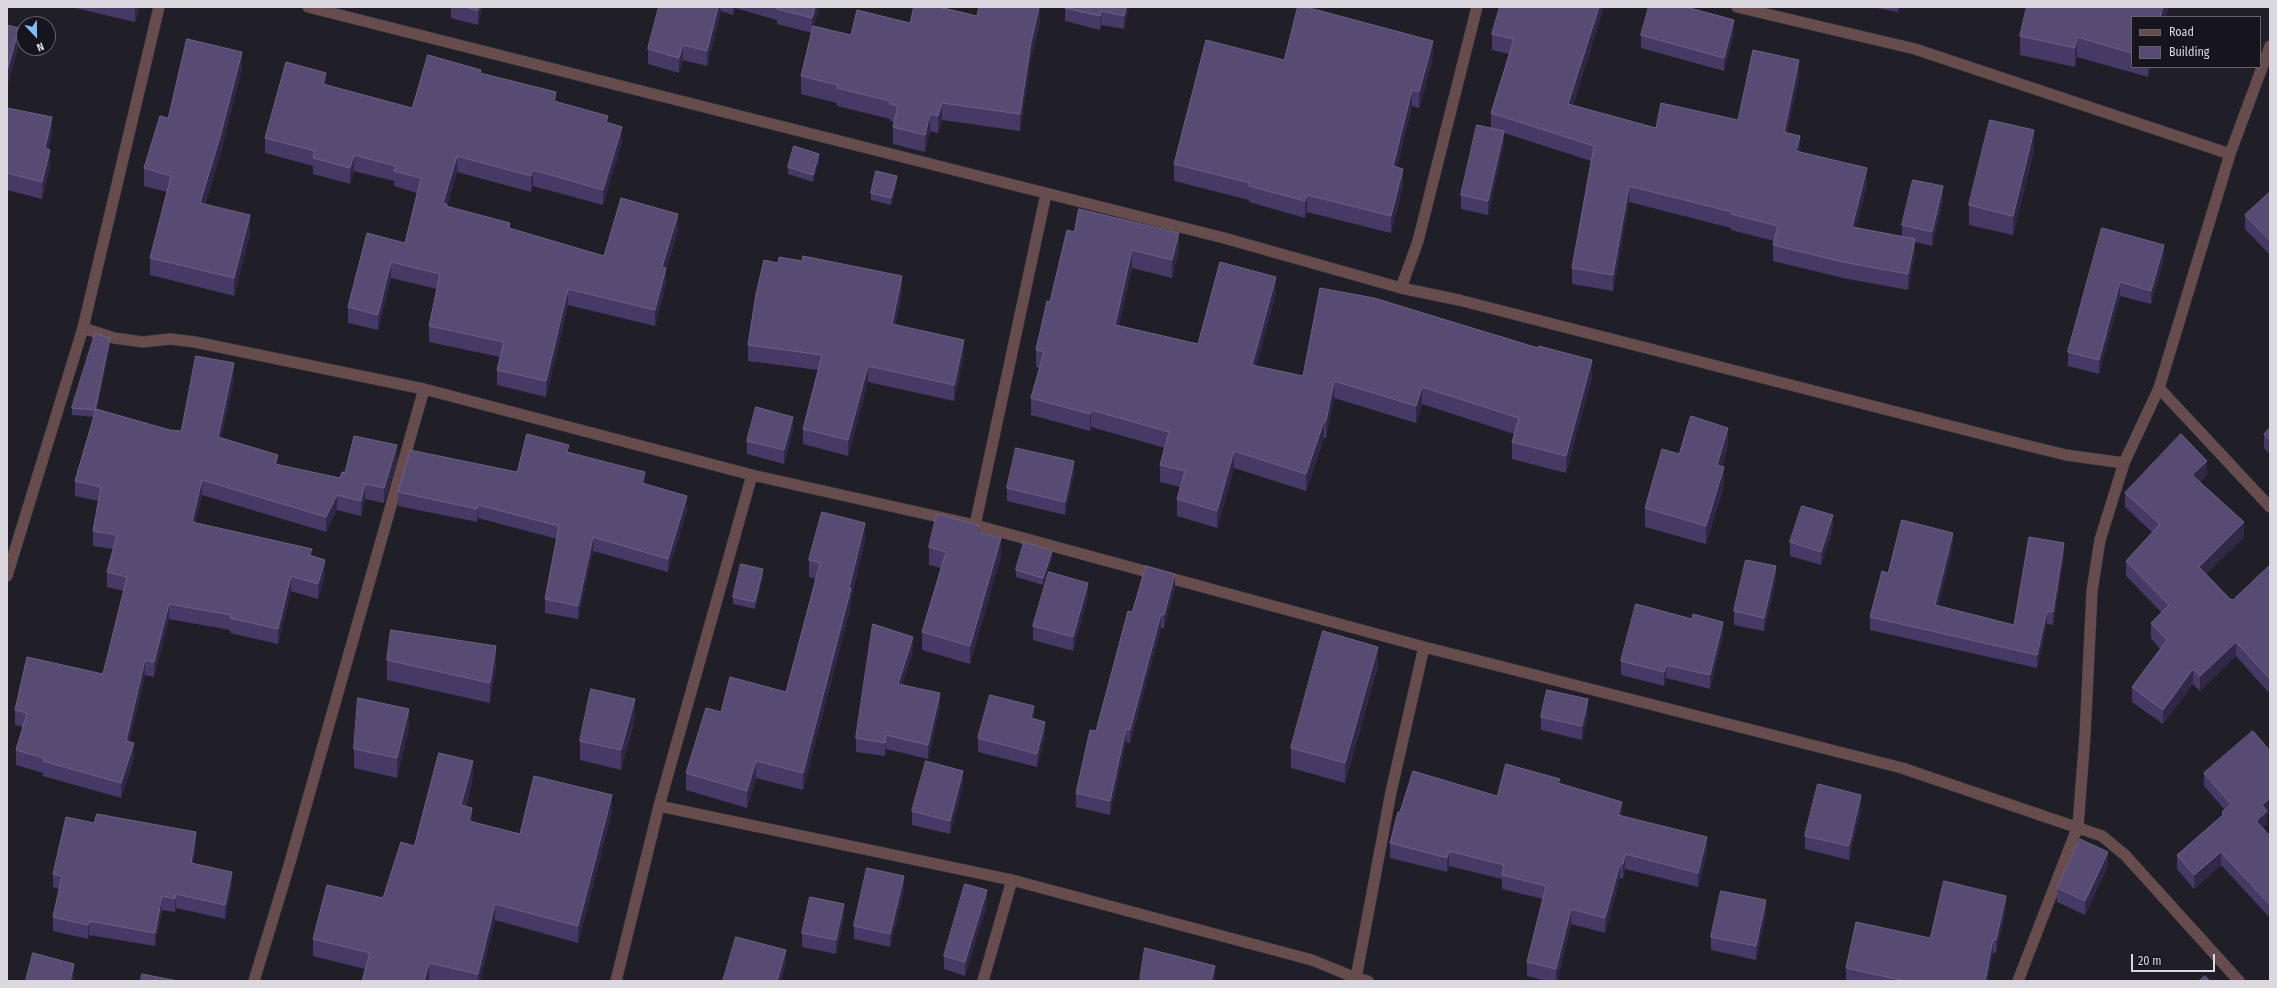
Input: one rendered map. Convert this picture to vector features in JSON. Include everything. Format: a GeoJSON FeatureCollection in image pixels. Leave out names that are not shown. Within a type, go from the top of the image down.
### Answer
{"type":"FeatureCollection","features":[{"type":"Feature","properties":{"kind":"street"},"geometry":{"type":"LineString","coordinates":[[7,576],[83,328],[159,7]]}},
{"type":"Feature","properties":{"kind":"street"},"geometry":{"type":"LineString","coordinates":[[308,7],[1224,238],[1402,288],[1459,300],[2013,442],[2066,455],[2124,463]]}},
{"type":"Feature","properties":{"kind":"street"},"geometry":{"type":"LineString","coordinates":[[1402,288],[1418,241],[1477,7]]}},
{"type":"Feature","properties":{"kind":"street"},"geometry":{"type":"LineString","coordinates":[[1737,7],[1915,49],[2230,154]]}},
{"type":"Feature","properties":{"kind":"street"},"geometry":{"type":"LineString","coordinates":[[2018,981],[2078,826],[2085,735],[2092,591],[2100,540],[2124,463],[2160,388],[2230,154],[2270,46]]}},
{"type":"Feature","properties":{"kind":"street"},"geometry":{"type":"LineString","coordinates":[[976,524],[1046,194]]}},
{"type":"Feature","properties":{"kind":"street"},"geometry":{"type":"LineString","coordinates":[[83,328],[114,338],[143,342],[170,339],[196,342],[424,389],[752,475],[976,524],[1424,647],[1902,768],[2078,826],[2102,836],[2126,855],[2239,981]]}},
{"type":"Feature","properties":{"kind":"street"},"geometry":{"type":"LineString","coordinates":[[2160,388],[2270,507]]}},
{"type":"Feature","properties":{"kind":"street"},"geometry":{"type":"LineString","coordinates":[[254,981],[292,854],[424,389]]}},
{"type":"Feature","properties":{"kind":"street"},"geometry":{"type":"LineString","coordinates":[[616,981],[659,806],[752,475]]}},
{"type":"Feature","properties":{"kind":"street"},"geometry":{"type":"LineString","coordinates":[[1356,978],[1391,792],[1424,647]]}},
{"type":"Feature","properties":{"kind":"street"},"geometry":{"type":"LineString","coordinates":[[659,806],[1012,880],[1312,960],[1356,978],[1368,981]]}},
{"type":"Feature","properties":{"kind":"street"},"geometry":{"type":"LineString","coordinates":[[983,981],[1012,880]]}},
{"type":"Feature","properties":{"kind":"building"},"geometry":{"type":"Polygon","coordinates":[[[465,7],[479,7],[478,10],[465,7]]]}},
{"type":"Feature","properties":{"kind":"building"},"geometry":{"type":"Polygon","coordinates":[[[659,7],[718,7],[707,51],[683,45],[679,58],[648,49],[659,7]]]}},
{"type":"Feature","properties":{"kind":"building"},"geometry":{"type":"Polygon","coordinates":[[[778,7],[815,7],[812,18],[777,9],[778,7]]]}},
{"type":"Feature","properties":{"kind":"building"},"geometry":{"type":"Polygon","coordinates":[[[914,7],[939,7],[977,16],[979,7],[1039,7],[1031,42],[1020,114],[942,103],[938,116],[930,114],[925,135],[893,127],[898,106],[890,104],[890,101],[837,88],[838,85],[801,76],[813,26],[851,35],[857,10],[910,23],[914,7]]]}},
{"type":"Feature","properties":{"kind":"building"},"geometry":{"type":"Polygon","coordinates":[[[1065,7],[1126,7],[1124,16],[1101,11],[1100,16],[1065,7]]]}},
{"type":"Feature","properties":{"kind":"building"},"geometry":{"type":"Polygon","coordinates":[[[1298,7],[1306,7],[1433,41],[1419,92],[1412,90],[1393,166],[1403,169],[1391,216],[1307,195],[1305,201],[1249,186],[1250,183],[1174,164],[1206,40],[1284,60],[1298,7]]]}},
{"type":"Feature","properties":{"kind":"building"},"geometry":{"type":"Polygon","coordinates":[[[1500,7],[1599,7],[1568,104],[1656,128],[1661,103],[1738,120],[1753,50],[1799,60],[1784,132],[1800,136],[1796,151],[1867,168],[1852,227],[1915,239],[1908,274],[1843,262],[1773,245],[1778,226],[1731,214],[1732,212],[1629,186],[1613,275],[1572,268],[1594,146],[1491,113],[1514,39],[1492,34],[1500,7]]]}},
{"type":"Feature","properties":{"kind":"building"},"geometry":{"type":"Polygon","coordinates":[[[1649,7],[1686,7],[1734,20],[1724,58],[1641,35],[1649,7]]]}},
{"type":"Feature","properties":{"kind":"building"},"geometry":{"type":"Polygon","coordinates":[[[2027,7],[2163,7],[2160,16],[2131,16],[2131,53],[2077,37],[2075,48],[2020,36],[2027,7]]]}},
{"type":"Feature","properties":{"kind":"building"},"geometry":{"type":"Polygon","coordinates":[[[7,25],[16,27],[16,39],[7,71],[7,25]]]}},
{"type":"Feature","properties":{"kind":"building"},"geometry":{"type":"Polygon","coordinates":[[[187,39],[242,52],[220,137],[200,203],[250,215],[234,278],[150,258],[171,176],[144,168],[160,116],[168,118],[187,39]]]}},
{"type":"Feature","properties":{"kind":"building"},"geometry":{"type":"Polygon","coordinates":[[[428,55],[481,70],[480,73],[556,92],[554,101],[608,116],[606,122],[622,127],[603,190],[533,170],[531,176],[457,156],[443,203],[447,204],[446,206],[510,223],[509,228],[604,256],[621,198],[678,214],[662,267],[666,268],[655,310],[568,289],[546,381],[497,370],[504,342],[429,326],[440,274],[391,262],[378,315],[348,307],[367,233],[405,243],[421,178],[394,171],[396,166],[354,155],[350,168],[313,158],[315,151],[265,138],[286,62],[326,73],[323,84],[412,108],[428,55]]]}},
{"type":"Feature","properties":{"kind":"building"},"geometry":{"type":"Polygon","coordinates":[[[7,108],[52,117],[45,148],[50,150],[42,182],[7,173],[7,108]]]}},
{"type":"Feature","properties":{"kind":"building"},"geometry":{"type":"Polygon","coordinates":[[[1990,120],[2034,130],[2013,216],[1969,205],[1990,120]]]}},
{"type":"Feature","properties":{"kind":"building"},"geometry":{"type":"Polygon","coordinates":[[[1477,125],[1504,131],[1488,201],[1461,195],[1477,125]]]}},
{"type":"Feature","properties":{"kind":"building"},"geometry":{"type":"Polygon","coordinates":[[[794,146],[819,154],[813,175],[788,167],[794,146]]]}},
{"type":"Feature","properties":{"kind":"building"},"geometry":{"type":"Polygon","coordinates":[[[876,171],[897,176],[891,198],[871,193],[876,171]]]}},
{"type":"Feature","properties":{"kind":"building"},"geometry":{"type":"Polygon","coordinates":[[[1913,180],[1943,186],[1932,232],[1902,225],[1913,180]]]}},
{"type":"Feature","properties":{"kind":"building"},"geometry":{"type":"Polygon","coordinates":[[[2270,192],[2270,241],[2245,215],[2270,192]]]}},
{"type":"Feature","properties":{"kind":"building"},"geometry":{"type":"Polygon","coordinates":[[[1079,209],[1179,233],[1172,260],[1132,250],[1115,325],[1198,344],[1220,262],[1276,277],[1252,365],[1303,376],[1320,288],[1374,298],[1538,348],[1539,346],[1592,360],[1566,456],[1512,442],[1519,418],[1422,387],[1416,406],[1334,381],[1326,421],[1324,421],[1306,474],[1234,451],[1217,511],[1177,499],[1185,471],[1160,465],[1169,432],[1091,410],[1090,414],[1031,398],[1044,352],[1036,350],[1047,301],[1050,302],[1067,230],[1074,232],[1079,209]]]}},
{"type":"Feature","properties":{"kind":"building"},"geometry":{"type":"Polygon","coordinates":[[[2102,228],[2164,245],[2151,291],[2120,282],[2099,360],[2068,352],[2102,228]]]}},
{"type":"Feature","properties":{"kind":"building"},"geometry":{"type":"Polygon","coordinates":[[[803,256],[902,276],[892,324],[964,340],[954,385],[868,366],[848,440],[803,429],[822,355],[748,345],[756,294],[764,260],[778,263],[779,257],[802,261],[803,256]]]}},
{"type":"Feature","properties":{"kind":"building"},"geometry":{"type":"Polygon","coordinates":[[[95,334],[110,338],[95,410],[72,408],[95,334]]]}},
{"type":"Feature","properties":{"kind":"building"},"geometry":{"type":"Polygon","coordinates":[[[196,356],[234,363],[218,437],[278,455],[275,464],[340,478],[342,472],[345,473],[354,436],[397,445],[384,488],[365,484],[361,501],[337,495],[326,517],[202,480],[192,522],[312,549],[309,555],[325,560],[318,584],[291,576],[278,629],[230,618],[231,615],[169,604],[154,662],[145,660],[126,741],[134,743],[121,783],[43,761],[44,758],[16,750],[27,713],[15,710],[27,657],[103,674],[127,577],[107,572],[117,535],[93,531],[101,487],[75,481],[96,409],[170,430],[181,431],[196,356]]]}},
{"type":"Feature","properties":{"kind":"building"},"geometry":{"type":"Polygon","coordinates":[[[756,407],[793,417],[784,450],[747,441],[756,407]]]}},
{"type":"Feature","properties":{"kind":"building"},"geometry":{"type":"Polygon","coordinates":[[[1691,416],[1728,428],[1717,465],[1724,467],[1706,526],[1645,508],[1662,449],[1679,454],[1691,416]]]}},
{"type":"Feature","properties":{"kind":"building"},"geometry":{"type":"Polygon","coordinates":[[[2270,428],[2270,440],[2264,434],[2270,428]]]}},
{"type":"Feature","properties":{"kind":"building"},"geometry":{"type":"Polygon","coordinates":[[[527,434],[569,445],[567,452],[645,472],[642,483],[687,496],[668,559],[593,537],[578,606],[545,599],[559,526],[478,505],[477,509],[398,492],[410,450],[517,472],[527,434]]]}},
{"type":"Feature","properties":{"kind":"building"},"geometry":{"type":"Polygon","coordinates":[[[2181,434],[2207,461],[2192,475],[2244,522],[2199,567],[2230,599],[2233,600],[2270,565],[2270,679],[2236,642],[2200,676],[2193,669],[2163,710],[2132,687],[2167,640],[2151,623],[2169,605],[2126,561],[2160,524],[2125,493],[2181,434]]]}},
{"type":"Feature","properties":{"kind":"building"},"geometry":{"type":"Polygon","coordinates":[[[1016,448],[1074,461],[1065,502],[1007,488],[1016,448]]]}},
{"type":"Feature","properties":{"kind":"building"},"geometry":{"type":"Polygon","coordinates":[[[1802,506],[1833,515],[1821,552],[1790,542],[1802,506]]]}},
{"type":"Feature","properties":{"kind":"building"},"geometry":{"type":"Polygon","coordinates":[[[822,512],[865,523],[849,588],[851,588],[803,773],[756,761],[747,791],[686,773],[706,708],[721,712],[730,677],[786,692],[820,563],[809,560],[822,512]]]}},
{"type":"Feature","properties":{"kind":"building"},"geometry":{"type":"Polygon","coordinates":[[[937,514],[979,525],[977,532],[1001,538],[970,646],[922,632],[946,552],[929,547],[937,514]]]}},
{"type":"Feature","properties":{"kind":"building"},"geometry":{"type":"Polygon","coordinates":[[[1902,520],[1953,533],[1935,605],[2014,625],[2029,537],[2064,543],[2053,612],[2047,611],[2037,655],[1870,617],[1882,571],[1888,573],[1902,520]]]}},
{"type":"Feature","properties":{"kind":"building"},"geometry":{"type":"Polygon","coordinates":[[[1024,542],[1052,551],[1043,578],[1016,570],[1024,542]]]}},
{"type":"Feature","properties":{"kind":"building"},"geometry":{"type":"Polygon","coordinates":[[[1746,560],[1776,566],[1764,618],[1734,611],[1746,560]]]}},
{"type":"Feature","properties":{"kind":"building"},"geometry":{"type":"Polygon","coordinates":[[[741,564],[763,569],[755,602],[733,597],[741,564]]]}},
{"type":"Feature","properties":{"kind":"building"},"geometry":{"type":"Polygon","coordinates":[[[1146,566],[1175,574],[1164,615],[1161,614],[1130,730],[1126,729],[1110,801],[1076,793],[1090,730],[1096,731],[1128,611],[1132,612],[1146,566]]]}},
{"type":"Feature","properties":{"kind":"building"},"geometry":{"type":"Polygon","coordinates":[[[1049,572],[1088,583],[1073,637],[1033,626],[1049,572]]]}},
{"type":"Feature","properties":{"kind":"building"},"geometry":{"type":"Polygon","coordinates":[[[1636,604],[1692,619],[1693,614],[1723,622],[1710,675],[1666,665],[1664,672],[1621,661],[1636,604]]]}},
{"type":"Feature","properties":{"kind":"building"},"geometry":{"type":"Polygon","coordinates":[[[873,624],[913,637],[898,684],[940,693],[928,745],[886,735],[885,743],[856,738],[873,624]]]}},
{"type":"Feature","properties":{"kind":"building"},"geometry":{"type":"Polygon","coordinates":[[[391,630],[496,646],[490,683],[387,660],[391,630]]]}},
{"type":"Feature","properties":{"kind":"building"},"geometry":{"type":"Polygon","coordinates":[[[1323,631],[1378,647],[1345,763],[1291,748],[1323,631]]]}},
{"type":"Feature","properties":{"kind":"building"},"geometry":{"type":"Polygon","coordinates":[[[591,689],[635,699],[621,750],[580,741],[591,689]]]}},
{"type":"Feature","properties":{"kind":"building"},"geometry":{"type":"Polygon","coordinates":[[[1547,690],[1588,699],[1582,726],[1541,717],[1547,690]]]}},
{"type":"Feature","properties":{"kind":"building"},"geometry":{"type":"Polygon","coordinates":[[[990,695],[1034,706],[1031,718],[1045,722],[1037,754],[978,738],[990,695]]]}},
{"type":"Feature","properties":{"kind":"building"},"geometry":{"type":"Polygon","coordinates":[[[358,698],[409,709],[397,758],[354,749],[358,698]]]}},
{"type":"Feature","properties":{"kind":"building"},"geometry":{"type":"Polygon","coordinates":[[[2253,731],[2270,751],[2270,798],[2262,805],[2267,811],[2256,821],[2270,836],[2270,905],[2221,852],[2194,875],[2177,855],[2224,814],[2222,812],[2231,804],[2204,773],[2253,731]]]}},
{"type":"Feature","properties":{"kind":"building"},"geometry":{"type":"Polygon","coordinates":[[[439,753],[473,761],[461,805],[472,808],[469,821],[520,834],[534,776],[612,795],[578,926],[495,904],[478,974],[429,963],[424,981],[362,981],[370,953],[313,939],[327,885],[383,898],[401,842],[414,846],[439,753]]]}},
{"type":"Feature","properties":{"kind":"building"},"geometry":{"type":"Polygon","coordinates":[[[926,761],[963,771],[950,821],[912,811],[926,761]]]}},
{"type":"Feature","properties":{"kind":"building"},"geometry":{"type":"Polygon","coordinates":[[[1506,764],[1560,779],[1558,783],[1622,802],[1618,815],[1707,837],[1698,873],[1625,854],[1623,864],[1620,864],[1605,918],[1571,909],[1556,969],[1527,962],[1546,886],[1502,875],[1504,865],[1449,851],[1447,858],[1390,843],[1398,812],[1400,812],[1413,771],[1497,796],[1506,764]]]}},
{"type":"Feature","properties":{"kind":"building"},"geometry":{"type":"Polygon","coordinates":[[[1818,784],[1861,795],[1849,846],[1805,836],[1818,784]]]}},
{"type":"Feature","properties":{"kind":"building"},"geometry":{"type":"Polygon","coordinates":[[[97,814],[196,832],[191,863],[232,872],[225,905],[176,894],[175,899],[162,896],[155,933],[89,921],[88,925],[53,917],[62,876],[53,874],[66,817],[94,823],[97,814]]]}},
{"type":"Feature","properties":{"kind":"building"},"geometry":{"type":"Polygon","coordinates":[[[2080,839],[2108,852],[2085,901],[2057,888],[2080,839]]]}},
{"type":"Feature","properties":{"kind":"building"},"geometry":{"type":"Polygon","coordinates":[[[867,868],[904,876],[890,934],[854,926],[867,868]]]}},
{"type":"Feature","properties":{"kind":"building"},"geometry":{"type":"Polygon","coordinates":[[[1944,881],[2006,896],[1996,940],[1993,939],[1985,981],[1905,981],[1846,968],[1856,922],[1930,938],[1944,881]]]}},
{"type":"Feature","properties":{"kind":"building"},"geometry":{"type":"Polygon","coordinates":[[[965,884],[987,890],[965,962],[944,956],[965,884]]]}},
{"type":"Feature","properties":{"kind":"building"},"geometry":{"type":"Polygon","coordinates":[[[1721,891],[1766,900],[1756,946],[1711,937],[1721,891]]]}},
{"type":"Feature","properties":{"kind":"building"},"geometry":{"type":"Polygon","coordinates":[[[810,897],[844,904],[836,940],[802,933],[810,897]]]}},
{"type":"Feature","properties":{"kind":"building"},"geometry":{"type":"Polygon","coordinates":[[[736,937],[786,950],[777,981],[723,981],[736,937]]]}},
{"type":"Feature","properties":{"kind":"building"},"geometry":{"type":"Polygon","coordinates":[[[1145,948],[1215,966],[1211,981],[1140,981],[1145,948]]]}},
{"type":"Feature","properties":{"kind":"building"},"geometry":{"type":"Polygon","coordinates":[[[33,953],[74,964],[70,981],[26,981],[33,953]]]}},
{"type":"Feature","properties":{"kind":"building"},"geometry":{"type":"Polygon","coordinates":[[[142,974],[178,981],[141,981],[142,974]]]}},
{"type":"Feature","properties":{"kind":"building"},"geometry":{"type":"Polygon","coordinates":[[[2205,976],[2210,981],[2199,981],[2205,976]]]}}]}
